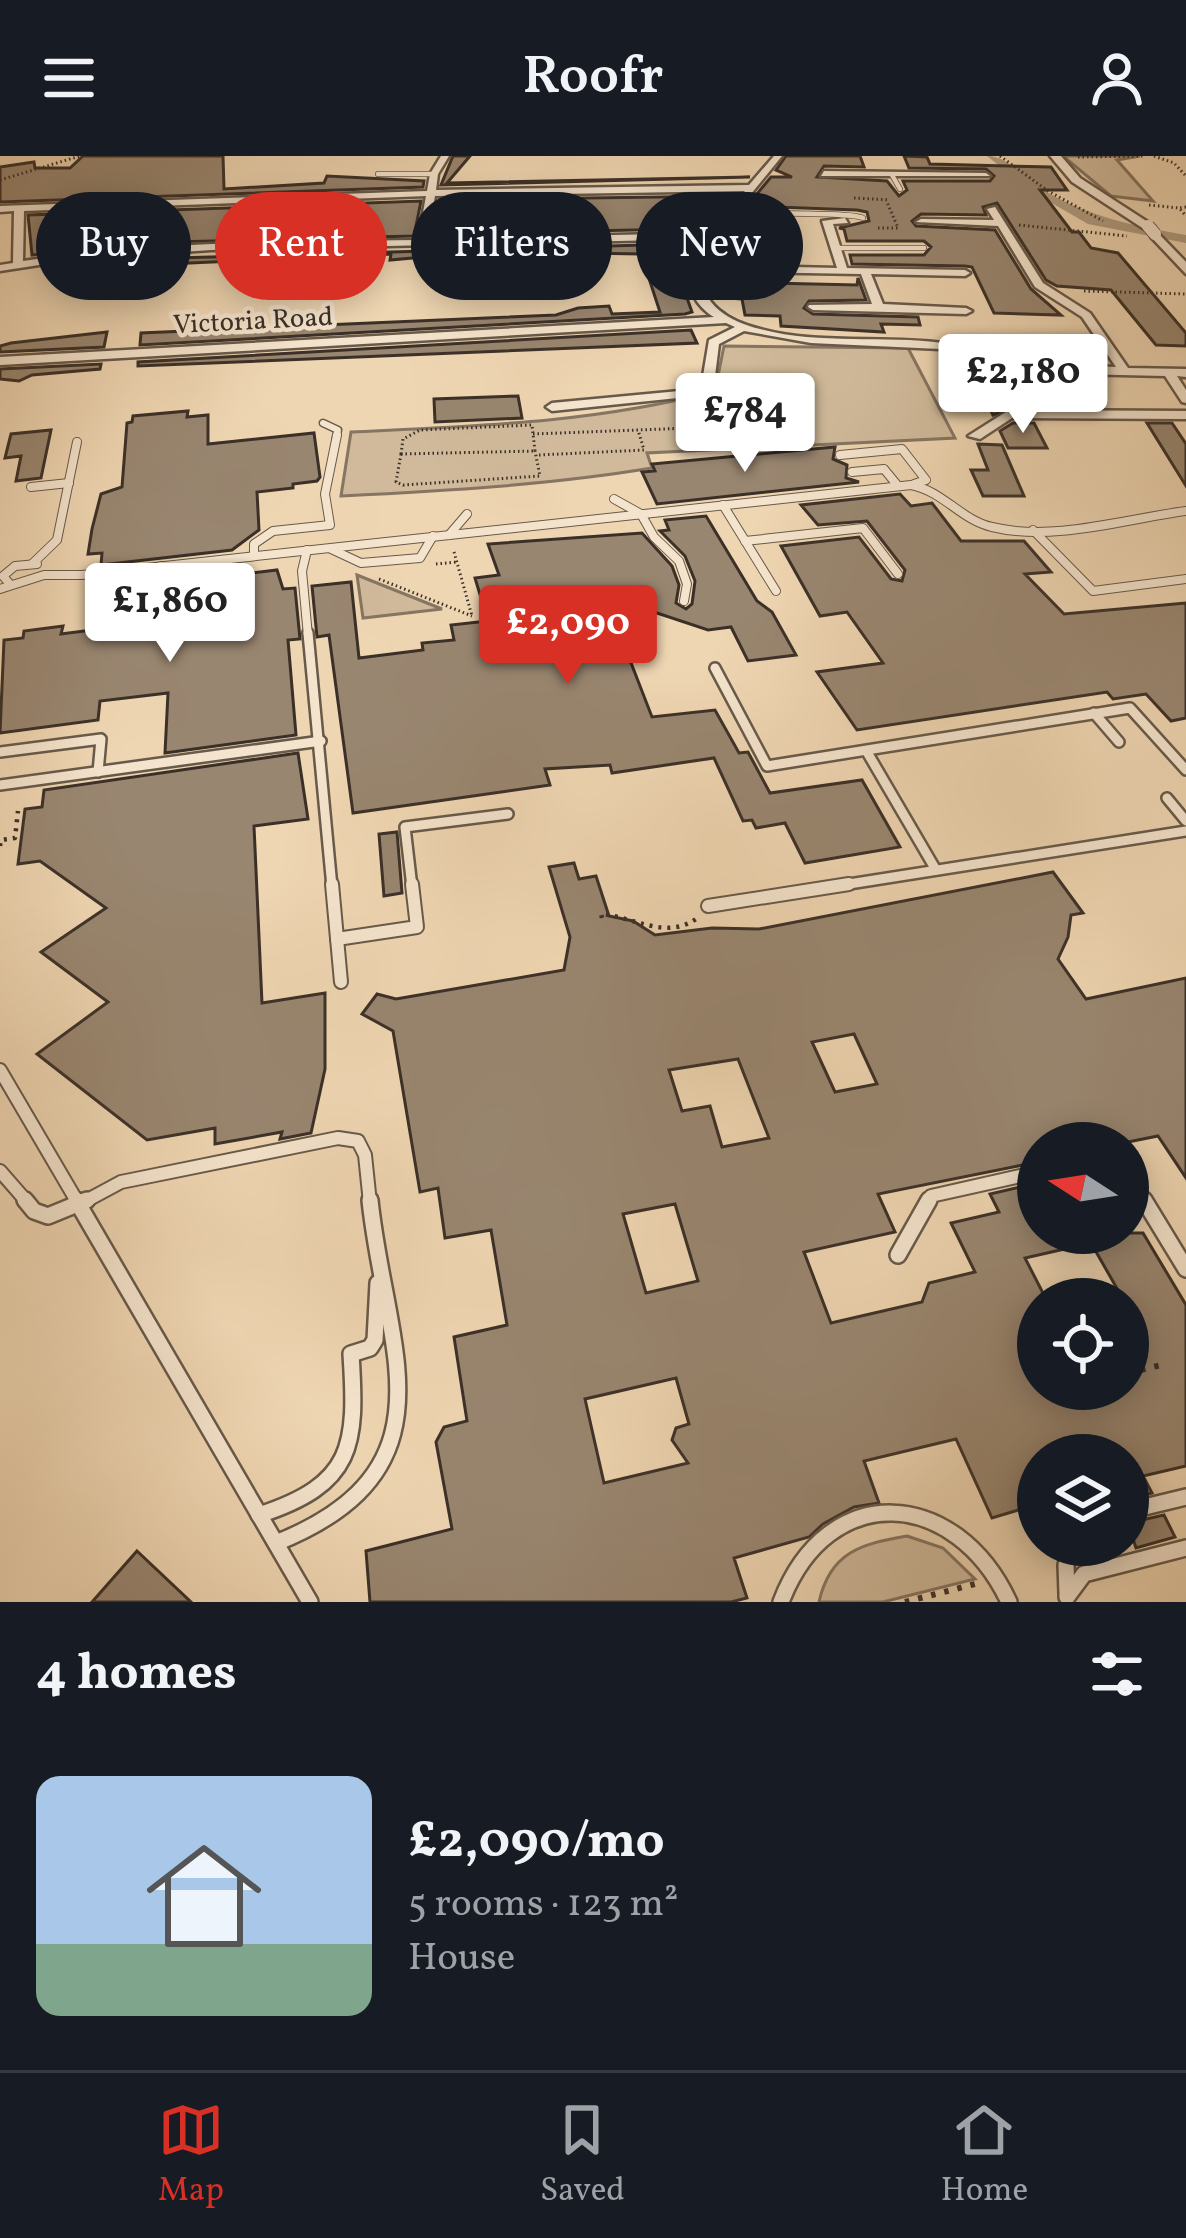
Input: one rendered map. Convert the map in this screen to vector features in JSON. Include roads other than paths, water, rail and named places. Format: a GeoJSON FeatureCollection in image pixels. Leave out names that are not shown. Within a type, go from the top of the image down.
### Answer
{"type":"FeatureCollection","features":[{"type":"Feature","properties":{"kind":"street"},"geometry":{"type":"LineString","coordinates":[[430,192],[445,156]]}},
{"type":"Feature","properties":{"kind":"street"},"geometry":{"type":"LineString","coordinates":[[751,192],[778,156]]}},
{"type":"Feature","properties":{"kind":"street"},"geometry":{"type":"LineString","coordinates":[[891,156],[898,175]]}},
{"type":"Feature","properties":{"kind":"street"},"geometry":{"type":"LineString","coordinates":[[1055,156],[1084,185],[1157,236],[1186,270]]}},
{"type":"Feature","properties":{"kind":"street"},"geometry":{"type":"LineString","coordinates":[[824,174],[986,176]]}},
{"type":"Feature","properties":{"kind":"street"},"geometry":{"type":"LineString","coordinates":[[568,192],[754,188]]}},
{"type":"Feature","properties":{"kind":"street"},"geometry":{"type":"LineString","coordinates":[[0,209],[411,196]]}},
{"type":"Feature","properties":{"kind":"street"},"geometry":{"type":"LineString","coordinates":[[18,265],[19,209]]}},
{"type":"Feature","properties":{"kind":"street"},"geometry":{"type":"LineString","coordinates":[[992,209],[1045,289],[1086,315],[1125,372]]}},
{"type":"Feature","properties":{"kind":"street"},"geometry":{"type":"LineString","coordinates":[[843,270],[827,220],[844,221]]}},
{"type":"Feature","properties":{"kind":"street"},"geometry":{"type":"LineString","coordinates":[[920,222],[1001,224]]}},
{"type":"Feature","properties":{"kind":"street"},"geometry":{"type":"LineString","coordinates":[[0,268],[177,248],[411,241]]}},
{"type":"Feature","properties":{"kind":"street"},"geometry":{"type":"LineString","coordinates":[[803,269],[965,273]]}},
{"type":"Feature","properties":{"kind":"street"},"geometry":{"type":"LineString","coordinates":[[865,271],[880,308]]}},
{"type":"Feature","properties":{"kind":"street"},"geometry":{"type":"LineString","coordinates":[[700,300],[741,328],[797,339],[940,346],[1041,365],[1186,373]]}},
{"type":"Feature","properties":{"kind":"street"},"geometry":{"type":"LineString","coordinates":[[813,307],[967,311]]}},
{"type":"Feature","properties":{"kind":"street","name":"Victoria Road"},"geometry":{"type":"LineString","coordinates":[[0,361],[723,320]]}},
{"type":"Feature","properties":{"kind":"street"},"geometry":{"type":"LineString","coordinates":[[553,404],[693,393],[708,384],[713,343],[741,328]]}},
{"type":"Feature","properties":{"kind":"street"},"geometry":{"type":"LineString","coordinates":[[1168,373],[1186,399]]}},
{"type":"Feature","properties":{"kind":"street"},"geometry":{"type":"LineString","coordinates":[[975,436],[1009,414],[1186,415]]}},
{"type":"Feature","properties":{"kind":"lane"},"geometry":{"type":"LineString","coordinates":[[378,174],[434,174]]}},
{"type":"Feature","properties":{"kind":"lane"},"geometry":{"type":"LineString","coordinates":[[898,175],[900,189]]}},
{"type":"Feature","properties":{"kind":"lane"},"geometry":{"type":"LineString","coordinates":[[803,217],[853,212],[863,218]]}},
{"type":"Feature","properties":{"kind":"lane"},"geometry":{"type":"LineString","coordinates":[[836,248],[924,248]]}},
{"type":"Feature","properties":{"kind":"lane"},"geometry":{"type":"LineString","coordinates":[[254,556],[254,544],[273,531],[330,525],[325,494],[338,430],[323,423]]}},
{"type":"Feature","properties":{"kind":"lane"},"geometry":{"type":"LineString","coordinates":[[77,442],[57,540],[32,564],[5,573],[4,586],[26,588],[44,574],[161,566],[926,480],[902,448],[840,455]]}},
{"type":"Feature","properties":{"kind":"lane"},"geometry":{"type":"LineString","coordinates":[[852,472],[884,469],[898,486]]}},
{"type":"Feature","properties":{"kind":"lane"},"geometry":{"type":"LineString","coordinates":[[31,487],[69,483]]}},
{"type":"Feature","properties":{"kind":"lane"},"geometry":{"type":"LineString","coordinates":[[911,485],[940,492],[981,524],[1033,530],[1186,511]]}},
{"type":"Feature","properties":{"kind":"lane"},"geometry":{"type":"LineString","coordinates":[[614,499],[641,514],[649,533],[683,565],[684,601]]}},
{"type":"Feature","properties":{"kind":"lane"},"geometry":{"type":"LineString","coordinates":[[723,505],[776,590]]}},
{"type":"Feature","properties":{"kind":"lane"},"geometry":{"type":"LineString","coordinates":[[449,535],[467,514]]}},
{"type":"Feature","properties":{"kind":"lane"},"geometry":{"type":"LineString","coordinates":[[745,541],[863,528],[898,574]]}},
{"type":"Feature","properties":{"kind":"lane"},"geometry":{"type":"LineString","coordinates":[[1033,530],[1093,591],[1186,579]]}},
{"type":"Feature","properties":{"kind":"lane"},"geometry":{"type":"LineString","coordinates":[[328,548],[362,563],[420,558],[433,536]]}},
{"type":"Feature","properties":{"kind":"lane"},"geometry":{"type":"LineString","coordinates":[[307,550],[302,571],[341,982]]}},
{"type":"Feature","properties":{"kind":"lane"},"geometry":{"type":"LineString","coordinates":[[32,564],[44,568],[44,574]]}},
{"type":"Feature","properties":{"kind":"lane"},"geometry":{"type":"LineString","coordinates":[[157,608],[161,566]]}},
{"type":"Feature","properties":{"kind":"lane"},"geometry":{"type":"LineString","coordinates":[[1116,573],[1129,587]]}},
{"type":"Feature","properties":{"kind":"lane"},"geometry":{"type":"LineString","coordinates":[[715,668],[767,766],[1130,708],[1186,770]]}},
{"type":"Feature","properties":{"kind":"lane"},"geometry":{"type":"LineString","coordinates":[[1094,713],[1119,742]]}},
{"type":"Feature","properties":{"kind":"lane"},"geometry":{"type":"LineString","coordinates":[[0,752],[101,739],[98,772]]}},
{"type":"Feature","properties":{"kind":"lane"},"geometry":{"type":"LineString","coordinates":[[0,785],[321,741]]}},
{"type":"Feature","properties":{"kind":"lane"},"geometry":{"type":"LineString","coordinates":[[867,752],[936,870]]}},
{"type":"Feature","properties":{"kind":"lane"},"geometry":{"type":"LineString","coordinates":[[1167,798],[1186,820]]}},
{"type":"Feature","properties":{"kind":"lane"},"geometry":{"type":"LineString","coordinates":[[338,939],[417,926],[405,827],[508,814]]}},
{"type":"Feature","properties":{"kind":"lane"},"geometry":{"type":"LineString","coordinates":[[708,906],[1186,831]]}},
{"type":"Feature","properties":{"kind":"lane"},"geometry":{"type":"LineString","coordinates":[[0,1070],[310,1602]]}},
{"type":"Feature","properties":{"kind":"lane"},"geometry":{"type":"LineString","coordinates":[[0,1171],[34,1211],[62,1214],[121,1182],[338,1138],[358,1141],[365,1155],[378,1268],[394,1333],[400,1400],[395,1431],[364,1487],[341,1511],[312,1531],[276,1544]]}},
{"type":"Feature","properties":{"kind":"lane"},"geometry":{"type":"LineString","coordinates":[[898,1256],[931,1196],[1017,1177]]}},
{"type":"Feature","properties":{"kind":"lane"},"geometry":{"type":"LineString","coordinates":[[1149,1209],[1186,1269]]}},
{"type":"Feature","properties":{"kind":"lane"},"geometry":{"type":"LineString","coordinates":[[259,1515],[313,1498],[347,1457],[356,1415],[351,1354],[370,1348],[375,1340],[378,1268]]}},
{"type":"Feature","properties":{"kind":"lane"},"geometry":{"type":"LineString","coordinates":[[1149,1506],[1186,1497]]}},
{"type":"Feature","properties":{"kind":"lane"},"geometry":{"type":"LineString","coordinates":[[782,1602],[794,1567],[817,1539],[837,1526],[897,1511],[928,1515],[968,1536],[1000,1578],[1009,1602]]}},
{"type":"Feature","properties":{"kind":"lane"},"geometry":{"type":"LineString","coordinates":[[1068,1600],[1084,1574],[1186,1548]]}},
{"type":"Feature","properties":{"kind":"lane"},"geometry":{"type":"LineString","coordinates":[[1066,1566],[1068,1600]]}},
{"type":"Feature","properties":{"kind":"waterway"},"geometry":{"type":"LineString","coordinates":[[992,156],[1033,188],[1092,221],[1186,239]]}}]}
